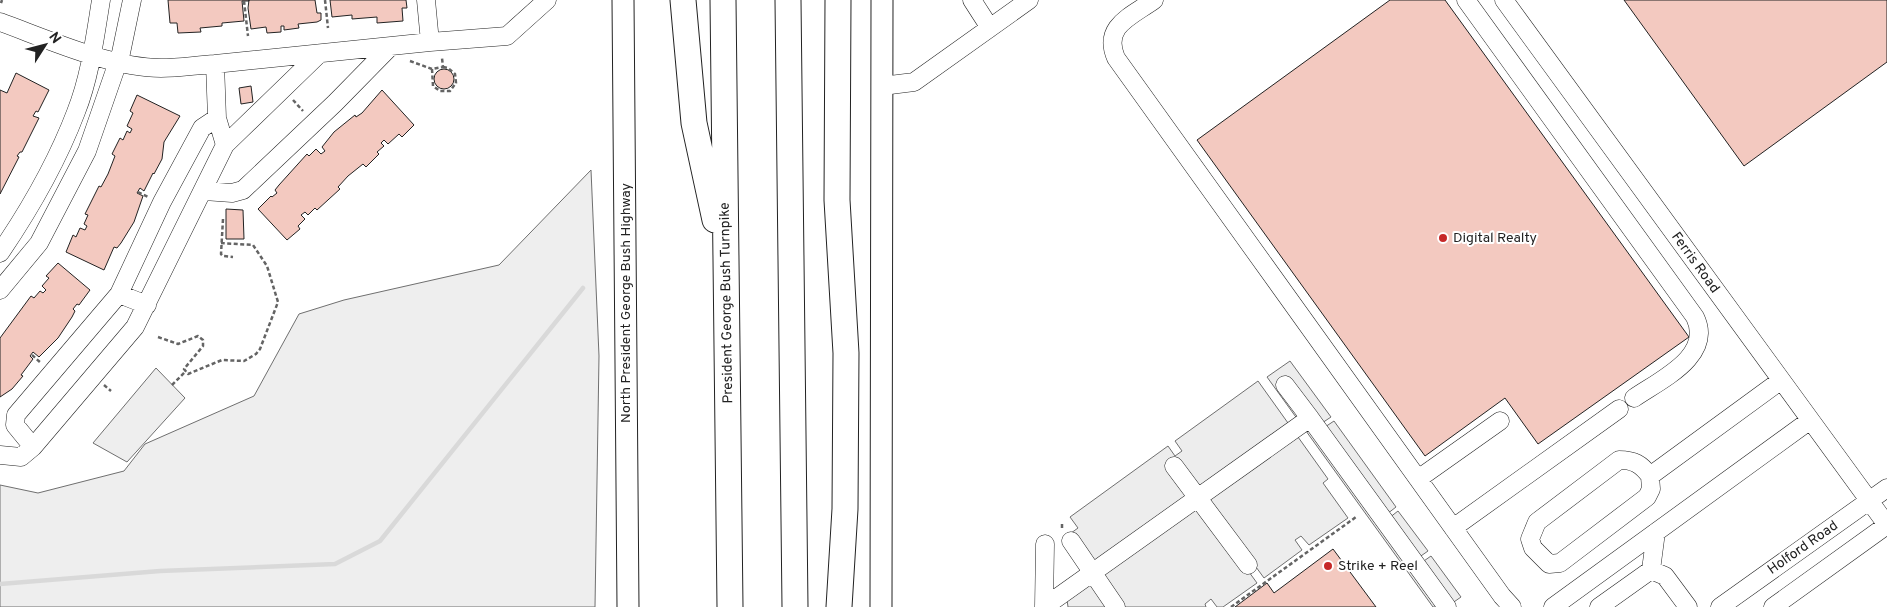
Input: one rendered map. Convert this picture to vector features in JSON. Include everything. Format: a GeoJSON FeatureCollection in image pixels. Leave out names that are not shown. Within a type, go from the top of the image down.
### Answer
{"type":"FeatureCollection","features":[{"type":"Feature","properties":{"kind":"highway"},"geometry":{"type":"LineString","coordinates":[[684,0],[694,123],[726,276]]}},
{"type":"Feature","properties":{"kind":"highway","name":"President George Bush Turnpike"},"geometry":{"type":"LineString","coordinates":[[723,0],[730,607]]}},
{"type":"Feature","properties":{"kind":"highway"},"geometry":{"type":"LineString","coordinates":[[788,0],[795,607]]}},
{"type":"Feature","properties":{"kind":"highway"},"geometry":{"type":"LineString","coordinates":[[838,0],[837,200],[846,353],[844,509],[839,607]]}},
{"type":"Feature","properties":{"kind":"main road","name":"North President George Bush Highway"},"geometry":{"type":"LineString","coordinates":[[623,0],[628,607]]}},
{"type":"Feature","properties":{"kind":"main road"},"geometry":{"type":"LineString","coordinates":[[881,607],[882,0]]}},
{"type":"Feature","properties":{"kind":"street"},"geometry":{"type":"LineString","coordinates":[[0,253],[34,201],[77,111],[91,55],[100,0]]}},
{"type":"Feature","properties":{"kind":"street"},"geometry":{"type":"LineString","coordinates":[[0,290],[39,242],[87,151],[118,61],[132,0]]}},
{"type":"Feature","properties":{"kind":"street"},"geometry":{"type":"LineString","coordinates":[[426,0],[436,47]]}},
{"type":"Feature","properties":{"kind":"street"},"geometry":{"type":"LineString","coordinates":[[0,22],[91,55],[160,68],[390,47],[436,47],[507,36],[547,0]]}},
{"type":"Feature","properties":{"kind":"street"},"geometry":{"type":"LineString","coordinates":[[972,0],[990,28]]}},
{"type":"Feature","properties":{"kind":"street"},"geometry":{"type":"LineString","coordinates":[[882,86],[914,82],[1029,0]]}},
{"type":"Feature","properties":{"kind":"street"},"geometry":{"type":"LineString","coordinates":[[1154,0],[1116,28],[1111,46],[1116,58],[1418,480],[1512,607]]}},
{"type":"Feature","properties":{"kind":"street"},"geometry":{"type":"LineString","coordinates":[[1466,0],[1695,317],[1700,328],[1700,338],[1696,349],[1688,360],[1634,398]]}},
{"type":"Feature","properties":{"kind":"street","name":"Ferris Road"},"geometry":{"type":"LineString","coordinates":[[1504,0],[1809,421],[1887,525]]}},
{"type":"Feature","properties":{"kind":"street"},"geometry":{"type":"LineString","coordinates":[[204,191],[232,193],[243,190],[335,103],[390,47]]}},
{"type":"Feature","properties":{"kind":"street"},"geometry":{"type":"LineString","coordinates":[[0,455],[21,457],[33,447],[135,326],[204,191],[225,145],[319,54]]}},
{"type":"Feature","properties":{"kind":"street"},"geometry":{"type":"LineString","coordinates":[[215,64],[217,118],[225,145]]}},
{"type":"Feature","properties":{"kind":"street"},"geometry":{"type":"LineString","coordinates":[[33,447],[15,425],[16,415],[119,294],[165,196],[202,128],[217,118]]}},
{"type":"Feature","properties":{"kind":"street"},"geometry":{"type":"LineString","coordinates":[[119,294],[147,305]]}},
{"type":"Feature","properties":{"kind":"street"},"geometry":{"type":"LineString","coordinates":[[1650,476],[1780,381]]}},
{"type":"Feature","properties":{"kind":"street"},"geometry":{"type":"LineString","coordinates":[[1285,385],[1448,607]]}},
{"type":"Feature","properties":{"kind":"street"},"geometry":{"type":"LineString","coordinates":[[1453,528],[1619,409]]}},
{"type":"Feature","properties":{"kind":"street"},"geometry":{"type":"LineString","coordinates":[[1044,607],[1310,418]]}},
{"type":"Feature","properties":{"kind":"street"},"geometry":{"type":"LineString","coordinates":[[1418,480],[1500,421]]}},
{"type":"Feature","properties":{"kind":"street"},"geometry":{"type":"LineString","coordinates":[[1553,607],[1809,421]]}},
{"type":"Feature","properties":{"kind":"street"},"geometry":{"type":"LineString","coordinates":[[1619,460],[1630,460],[1641,464],[1650,476],[1651,489],[1647,498],[1560,563],[1549,564],[1533,548],[1530,539],[1537,522],[1619,460]]}},
{"type":"Feature","properties":{"kind":"street"},"geometry":{"type":"LineString","coordinates":[[1174,466],[1248,565]]}},
{"type":"Feature","properties":{"kind":"street","name":"Holford Road"},"geometry":{"type":"LineString","coordinates":[[1720,607],[1887,488]]}},
{"type":"Feature","properties":{"kind":"street"},"geometry":{"type":"LineString","coordinates":[[1773,607],[1887,525]]}},
{"type":"Feature","properties":{"kind":"street"},"geometry":{"type":"LineString","coordinates":[[1599,607],[1651,570],[1656,532]]}},
{"type":"Feature","properties":{"kind":"street"},"geometry":{"type":"LineString","coordinates":[[1071,542],[1116,607]]}},
{"type":"Feature","properties":{"kind":"street"},"geometry":{"type":"LineString","coordinates":[[1044,607],[1045,544]]}},
{"type":"Feature","properties":{"kind":"street"},"geometry":{"type":"LineString","coordinates":[[1651,570],[1665,576],[1688,607]]}},
{"type":"Feature","properties":{"kind":"path"},"geometry":{"type":"LineString","coordinates":[[325,0],[328,28]]}},
{"type":"Feature","properties":{"kind":"path"},"geometry":{"type":"LineString","coordinates":[[244,1],[248,36]]}},
{"type":"Feature","properties":{"kind":"path"},"geometry":{"type":"LineString","coordinates":[[436,47],[443,67]]}},
{"type":"Feature","properties":{"kind":"path"},"geometry":{"type":"LineString","coordinates":[[409,61],[432,70],[443,67],[448,68],[455,74],[456,83],[450,91],[440,91],[433,86],[432,70]]}},
{"type":"Feature","properties":{"kind":"path"},"geometry":{"type":"LineString","coordinates":[[290,97],[307,116]]}},
{"type":"Feature","properties":{"kind":"path"},"geometry":{"type":"LineString","coordinates":[[223,219],[221,243],[223,256],[233,256]]}},
{"type":"Feature","properties":{"kind":"path"},"geometry":{"type":"LineString","coordinates":[[185,372],[191,374],[216,362],[244,360],[256,354],[277,311],[276,292],[268,266],[258,251],[248,244],[221,243]]}},
{"type":"Feature","properties":{"kind":"path"},"geometry":{"type":"LineString","coordinates":[[158,337],[178,344],[198,336],[203,340],[203,346],[186,366],[185,372],[172,385]]}},
{"type":"Feature","properties":{"kind":"path"},"geometry":{"type":"LineString","coordinates":[[32,355],[44,366]]}},
{"type":"Feature","properties":{"kind":"path"},"geometry":{"type":"LineString","coordinates":[[1230,607],[1356,517]]}},
{"type":"Feature","properties":{"kind":"shaded area"},"geometry":{"type":"Polygon","coordinates":[[[591,170],[599,356],[595,607],[0,607],[0,485],[38,493],[124,471],[145,444],[254,396],[299,314],[344,300],[499,265],[591,170]]]}},
{"type":"Feature","properties":{"kind":"shaded area"},"geometry":{"type":"Polygon","coordinates":[[[1290,361],[1331,417],[1322,423],[1325,427],[1334,421],[1396,507],[1387,514],[1389,518],[1398,511],[1428,551],[1418,558],[1421,563],[1431,556],[1461,597],[1451,604],[1452,607],[1433,607],[1267,377],[1290,361]]]}},
{"type":"Feature","properties":{"kind":"shaded area"},"geometry":{"type":"Polygon","coordinates":[[[156,368],[185,398],[127,462],[93,443],[156,368]]]}},
{"type":"Feature","properties":{"kind":"shaded area"},"geometry":{"type":"Polygon","coordinates":[[[1258,381],[1328,479],[1323,483],[1348,518],[1309,545],[1301,536],[1295,540],[1302,550],[1264,578],[1256,567],[1249,572],[1257,583],[1223,607],[1217,607],[1211,599],[1205,604],[1206,607],[1068,607],[1065,585],[1083,571],[1067,536],[1078,528],[1070,517],[1168,446],[1175,456],[1182,451],[1175,441],[1258,381]]]}},
{"type":"Feature","properties":{"kind":"building"},"geometry":{"type":"Polygon","coordinates":[[[168,0],[249,1],[242,1],[244,21],[200,28],[201,32],[178,33],[177,23],[170,23],[168,0]]]}},
{"type":"Feature","properties":{"kind":"building"},"geometry":{"type":"Polygon","coordinates":[[[249,0],[315,0],[317,13],[321,13],[321,20],[317,22],[298,24],[299,28],[284,30],[284,26],[281,26],[281,32],[267,33],[266,27],[251,29],[248,8],[249,0]]]}},
{"type":"Feature","properties":{"kind":"building"},"geometry":{"type":"Polygon","coordinates":[[[330,0],[406,0],[407,8],[402,8],[403,21],[377,23],[377,17],[352,19],[352,15],[332,17],[330,0]]]}},
{"type":"Feature","properties":{"kind":"building","name":"Digital Realty"},"geometry":{"type":"Polygon","coordinates":[[[1390,0],[1445,0],[1689,337],[1538,444],[1505,398],[1425,456],[1197,140],[1390,0]]]}},
{"type":"Feature","properties":{"kind":"building"},"geometry":{"type":"Polygon","coordinates":[[[1624,0],[1887,0],[1887,62],[1744,166],[1624,0]]]}},
{"type":"Feature","properties":{"kind":"building"},"geometry":{"type":"Polygon","coordinates":[[[444,69],[451,72],[454,79],[451,86],[444,89],[437,86],[434,79],[437,72],[444,69]]]}},
{"type":"Feature","properties":{"kind":"building"},"geometry":{"type":"Polygon","coordinates":[[[16,73],[49,90],[38,112],[36,111],[33,116],[39,118],[22,152],[17,156],[19,157],[0,194],[0,90],[7,93],[16,73]]]}},
{"type":"Feature","properties":{"kind":"building"},"geometry":{"type":"Polygon","coordinates":[[[251,86],[253,102],[241,104],[239,88],[251,86]]]}},
{"type":"Feature","properties":{"kind":"building"},"geometry":{"type":"Polygon","coordinates":[[[382,90],[414,125],[402,137],[399,134],[388,144],[384,140],[381,143],[384,146],[377,152],[379,154],[366,167],[363,164],[348,176],[338,187],[340,189],[317,210],[315,208],[308,215],[305,212],[301,215],[305,219],[298,226],[300,229],[287,240],[258,209],[271,196],[277,193],[275,190],[307,154],[309,156],[316,149],[321,154],[325,151],[322,147],[334,132],[355,115],[356,117],[362,113],[382,90]]]}},
{"type":"Feature","properties":{"kind":"building"},"geometry":{"type":"Polygon","coordinates":[[[137,95],[180,116],[164,142],[162,159],[154,174],[144,191],[140,188],[137,193],[143,196],[134,222],[117,248],[114,247],[104,270],[66,252],[73,235],[76,237],[80,228],[85,230],[87,226],[84,224],[88,215],[85,214],[99,186],[101,187],[108,174],[115,156],[112,154],[120,138],[123,140],[127,131],[130,133],[132,129],[127,126],[133,113],[130,111],[137,95]]]}},
{"type":"Feature","properties":{"kind":"building"},"geometry":{"type":"Polygon","coordinates":[[[226,209],[243,210],[244,239],[226,239],[226,209]]]}},
{"type":"Feature","properties":{"kind":"building"},"geometry":{"type":"Polygon","coordinates":[[[58,263],[90,290],[79,305],[77,304],[73,309],[75,311],[72,317],[58,338],[39,357],[33,352],[30,356],[33,359],[21,375],[23,376],[12,389],[0,397],[0,338],[31,296],[34,298],[40,291],[43,293],[46,290],[42,286],[49,278],[46,276],[58,263]]]}},
{"type":"Feature","properties":{"kind":"building","name":"Strike + Reel"},"geometry":{"type":"Polygon","coordinates":[[[1333,549],[1376,607],[1235,607],[1267,583],[1274,593],[1333,549]]]}},
{"type":"Feature","properties":{"kind":"waterway"},"geometry":{"type":"LineString","coordinates":[[0,584],[160,571],[335,564],[380,541],[583,288]]}},
{"type":"Feature","properties":{"kind":"place","name":"Digital Realty"},"geometry":{"type":"Point","coordinates":[1443,238]}},
{"type":"Feature","properties":{"kind":"place","name":"Strike + Reel"},"geometry":{"type":"Point","coordinates":[1328,566]}}]}
